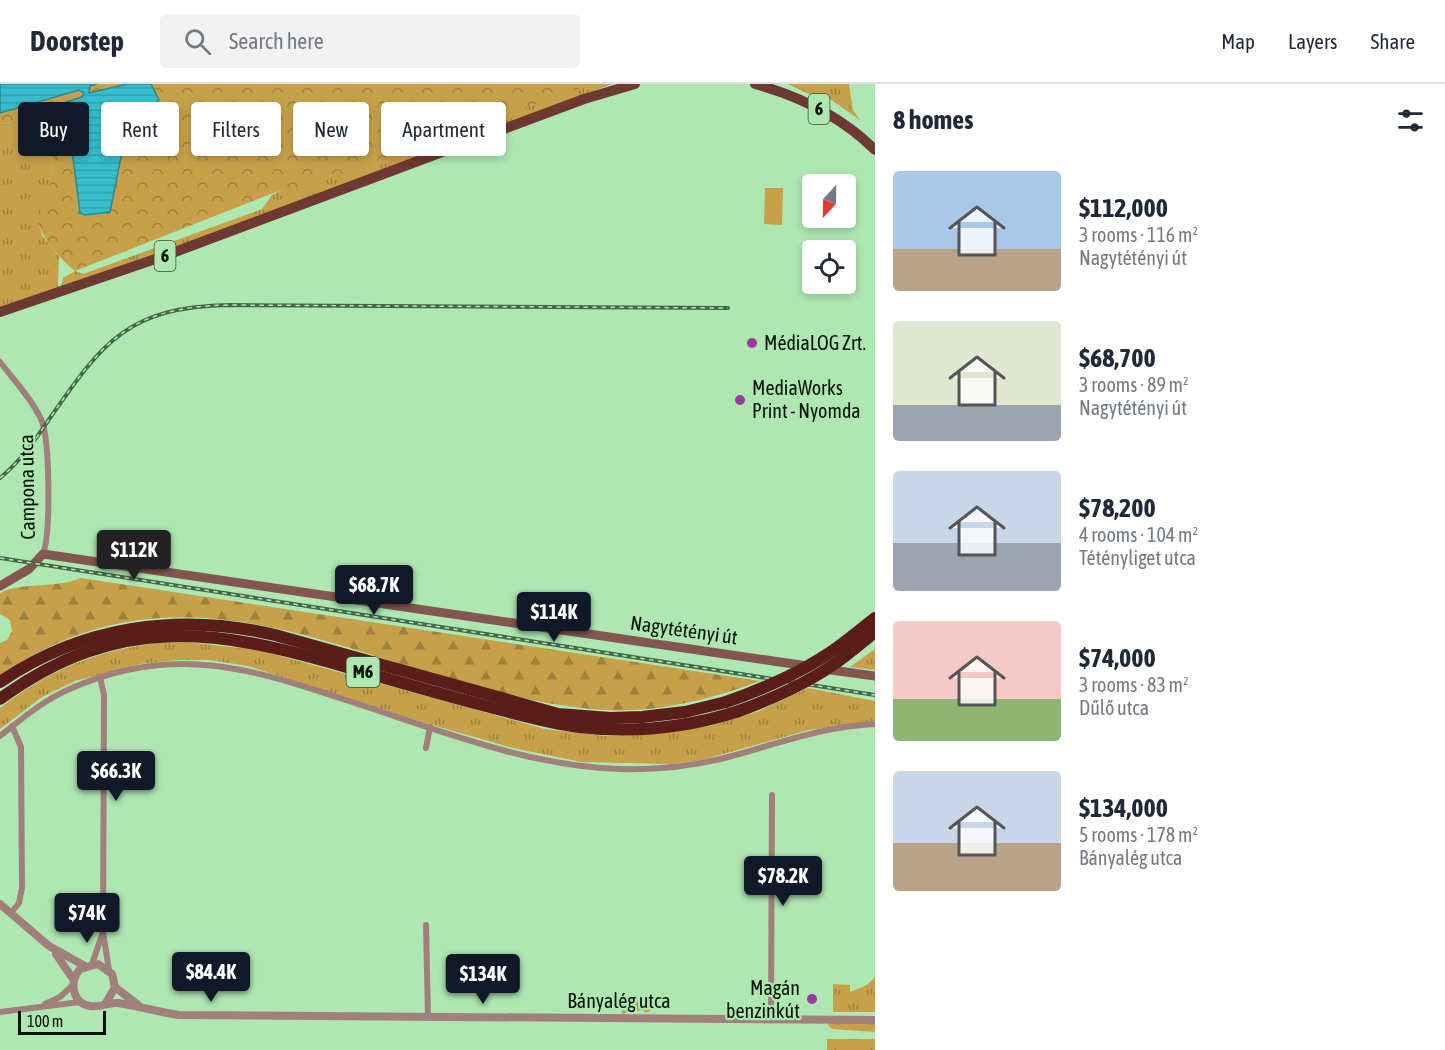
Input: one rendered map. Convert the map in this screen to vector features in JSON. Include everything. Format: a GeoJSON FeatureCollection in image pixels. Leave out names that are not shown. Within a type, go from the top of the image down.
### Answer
{"type":"FeatureCollection","features":[{"type":"Feature","properties":{"kind":"highway"},"geometry":{"type":"LineString","coordinates":[[851,642],[875,609]]}},
{"type":"Feature","properties":{"kind":"highway","name":"M6"},"geometry":{"type":"LineString","coordinates":[[0,699],[39,673],[88,651],[142,638],[195,635],[271,645],[517,715],[578,727],[619,730],[656,729],[690,724],[736,712],[774,698],[819,674],[875,618]]}},
{"type":"Feature","properties":{"kind":"highway","name":"M6"},"geometry":{"type":"LineString","coordinates":[[0,682],[49,654],[101,635],[140,626],[195,623],[275,635],[558,714],[610,718],[642,717],[685,712],[726,702],[780,681],[851,642],[875,632]]}},
{"type":"Feature","properties":{"kind":"main road","name":"6"},"geometry":{"type":"LineString","coordinates":[[0,312],[167,255],[573,103],[635,84]]}},
{"type":"Feature","properties":{"kind":"main road","name":"6"},"geometry":{"type":"LineString","coordinates":[[754,84],[780,91],[816,107],[846,125],[875,150]]}},
{"type":"Feature","properties":{"kind":"main road"},"geometry":{"type":"LineString","coordinates":[[0,586],[31,568],[44,554]]}},
{"type":"Feature","properties":{"kind":"main road","name":"Nagytétényi út"},"geometry":{"type":"LineString","coordinates":[[44,554],[875,676]]}},
{"type":"Feature","properties":{"kind":"street","name":"Campona utca"},"geometry":{"type":"LineString","coordinates":[[0,362],[36,410],[44,428],[48,533],[44,554]]}},
{"type":"Feature","properties":{"kind":"street"},"geometry":{"type":"LineString","coordinates":[[0,736],[39,706],[71,688],[126,670],[179,663],[244,669],[430,727],[556,762],[587,767],[648,769],[705,762],[806,734],[875,724]]}},
{"type":"Feature","properties":{"kind":"street"},"geometry":{"type":"LineString","coordinates":[[100,677],[104,696],[103,932],[108,970],[114,979],[115,987],[106,1003]]}},
{"type":"Feature","properties":{"kind":"street"},"geometry":{"type":"LineString","coordinates":[[10,913],[18,903],[22,888],[21,747],[12,726]]}},
{"type":"Feature","properties":{"kind":"street"},"geometry":{"type":"LineString","coordinates":[[426,748],[430,727]]}},
{"type":"Feature","properties":{"kind":"street"},"geometry":{"type":"LineString","coordinates":[[771,1019],[772,795]]}},
{"type":"Feature","properties":{"kind":"street"},"geometry":{"type":"LineString","coordinates":[[0,904],[49,946],[88,965],[108,970]]}},
{"type":"Feature","properties":{"kind":"street"},"geometry":{"type":"LineString","coordinates":[[426,925],[428,1017]]}},
{"type":"Feature","properties":{"kind":"street"},"geometry":{"type":"LineString","coordinates":[[88,965],[103,932]]}},
{"type":"Feature","properties":{"kind":"street"},"geometry":{"type":"LineString","coordinates":[[49,946],[73,982],[80,1002]]}},
{"type":"Feature","properties":{"kind":"street","name":"Bányalég utca"},"geometry":{"type":"LineString","coordinates":[[39,1007],[60,997],[88,965]]}},
{"type":"Feature","properties":{"kind":"street","name":"Bányalég utca"},"geometry":{"type":"LineString","coordinates":[[115,987],[147,1009]]}},
{"type":"Feature","properties":{"kind":"street","name":"Bányalég utca"},"geometry":{"type":"LineString","coordinates":[[0,1012],[80,1002],[96,1006],[106,1003],[179,1015],[875,1020]]}},
{"type":"Feature","properties":{"kind":"green space"},"geometry":{"type":"Polygon","coordinates":[[[97,84],[591,84],[506,115],[506,102],[381,102],[381,156],[392,156],[314,184],[281,190],[75,271],[53,249],[37,221],[52,173],[53,160],[50,156],[89,156],[89,102],[37,102],[97,84]]]}},
{"type":"Feature","properties":{"kind":"green space"},"geometry":{"type":"Polygon","coordinates":[[[511,84],[612,84],[506,124],[506,102],[472,102],[511,84]]]}},
{"type":"Feature","properties":{"kind":"green space"},"geometry":{"type":"Polygon","coordinates":[[[788,84],[849,84],[853,110],[860,120],[827,97],[815,97],[788,84]]]}},
{"type":"Feature","properties":{"kind":"green space"},"geometry":{"type":"Polygon","coordinates":[[[18,108],[18,125],[0,124],[0,113],[18,108]]]}},
{"type":"Feature","properties":{"kind":"green space"},"geometry":{"type":"Polygon","coordinates":[[[0,124],[18,125],[18,156],[50,156],[53,160],[50,182],[38,221],[42,235],[59,257],[58,286],[61,286],[63,278],[75,271],[83,274],[262,209],[272,195],[355,156],[369,156],[369,149],[381,144],[381,156],[419,156],[184,244],[0,307],[0,124]]]}},
{"type":"Feature","properties":{"kind":"green space"},"geometry":{"type":"Polygon","coordinates":[[[765,188],[783,188],[782,225],[764,224],[765,188]]]}},
{"type":"Feature","properties":{"kind":"green space"},"geometry":{"type":"Polygon","coordinates":[[[81,578],[760,681],[719,695],[677,705],[634,710],[591,709],[513,696],[294,632],[222,619],[150,619],[76,636],[0,675],[0,643],[7,640],[12,631],[10,620],[0,614],[0,593],[20,587],[61,583],[81,578]]]}},
{"type":"Feature","properties":{"kind":"green space"},"geometry":{"type":"Polygon","coordinates":[[[177,641],[259,650],[545,729],[605,736],[639,735],[710,726],[759,711],[808,688],[875,701],[875,721],[809,730],[702,760],[671,764],[581,762],[513,748],[422,722],[248,666],[209,660],[180,660],[140,664],[75,681],[42,697],[0,729],[0,708],[41,680],[62,669],[105,653],[177,641]]]}},
{"type":"Feature","properties":{"kind":"green space"},"geometry":{"type":"Polygon","coordinates":[[[875,649],[875,670],[850,667],[875,649]]]}},
{"type":"Feature","properties":{"kind":"green space"},"geometry":{"type":"Polygon","coordinates":[[[875,977],[875,1012],[833,1012],[833,984],[850,985],[850,992],[867,985],[875,977]]]}},
{"type":"Feature","properties":{"kind":"green space"},"geometry":{"type":"Polygon","coordinates":[[[620,996],[655,996],[655,1008],[646,1013],[642,1010],[622,1014],[620,996]]]}},
{"type":"Feature","properties":{"kind":"green space"},"geometry":{"type":"Polygon","coordinates":[[[831,1020],[875,1022],[875,1032],[832,1029],[828,1025],[831,1020]]]}},
{"type":"Feature","properties":{"kind":"green space"},"geometry":{"type":"Polygon","coordinates":[[[827,1039],[875,1039],[875,1050],[827,1050],[827,1039]]]}},
{"type":"Feature","properties":{"kind":"water"},"geometry":{"type":"Polygon","coordinates":[[[0,84],[97,84],[90,86],[89,93],[127,84],[151,84],[159,100],[157,102],[101,102],[101,156],[122,156],[110,212],[85,215],[80,213],[73,156],[89,156],[89,102],[66,102],[82,97],[84,93],[79,90],[38,102],[18,102],[18,108],[0,113],[0,84]]]}},
{"type":"Feature","properties":{"kind":"railway"},"geometry":{"type":"LineString","coordinates":[[0,478],[15,465],[86,368],[104,349],[122,333],[142,321],[166,313],[195,307],[229,305],[728,308]]}},
{"type":"Feature","properties":{"kind":"railway"},"geometry":{"type":"LineString","coordinates":[[0,558],[875,695]]}},
{"type":"Feature","properties":{"kind":"place","name":"MédiaLOG Zrt."},"geometry":{"type":"Point","coordinates":[752,343]}},
{"type":"Feature","properties":{"kind":"place","name":"MediaWorks Print - Nyomda"},"geometry":{"type":"Point","coordinates":[740,400]}},
{"type":"Feature","properties":{"kind":"place","name":"Magán benzinkút"},"geometry":{"type":"Point","coordinates":[812,999]}}]}
